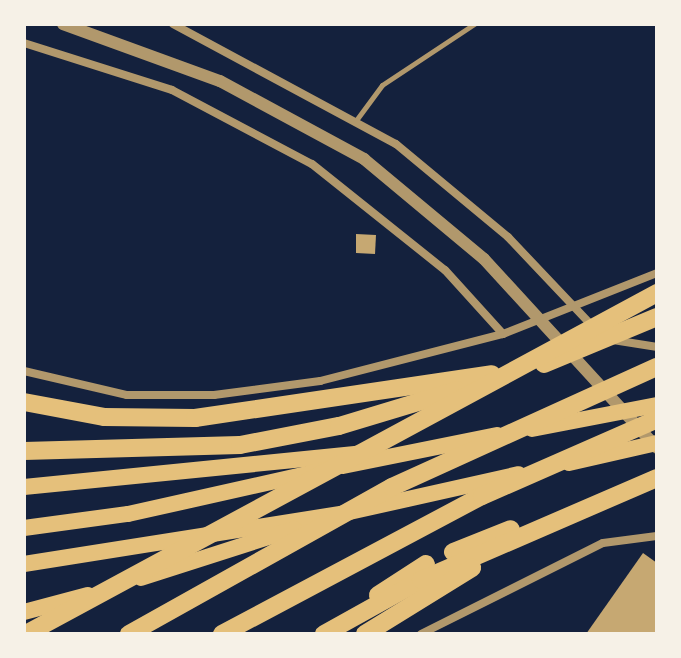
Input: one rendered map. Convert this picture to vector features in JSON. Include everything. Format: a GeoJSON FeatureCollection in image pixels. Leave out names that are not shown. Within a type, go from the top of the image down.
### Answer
{"type":"FeatureCollection","features":[{"type":"Feature","properties":{"kind":"highway"},"geometry":{"type":"LineString","coordinates":[[24,621],[27,634],[657,293]]}},
{"type":"Feature","properties":{"kind":"highway"},"geometry":{"type":"LineString","coordinates":[[24,451],[178,450],[287,438],[551,362],[657,317]]}},
{"type":"Feature","properties":{"kind":"highway"},"geometry":{"type":"LineString","coordinates":[[24,402],[104,417],[195,418],[401,393],[551,362]]}},
{"type":"Feature","properties":{"kind":"highway"},"geometry":{"type":"LineString","coordinates":[[129,634],[392,487],[657,367]]}},
{"type":"Feature","properties":{"kind":"highway"},"geometry":{"type":"LineString","coordinates":[[24,528],[128,514],[446,445],[657,405]]}},
{"type":"Feature","properties":{"kind":"highway"},"geometry":{"type":"LineString","coordinates":[[222,634],[482,496],[657,419]]}},
{"type":"Feature","properties":{"kind":"highway"},"geometry":{"type":"LineString","coordinates":[[24,487],[446,445]]}},
{"type":"Feature","properties":{"kind":"highway"},"geometry":{"type":"LineString","coordinates":[[24,564],[345,513],[657,446]]}},
{"type":"Feature","properties":{"kind":"highway"},"geometry":{"type":"LineString","coordinates":[[324,634],[421,580],[657,478]]}},
{"type":"Feature","properties":{"kind":"highway"},"geometry":{"type":"LineString","coordinates":[[335,634],[396,579],[485,537],[657,491]]}},
{"type":"Feature","properties":{"kind":"highway"},"geometry":{"type":"LineString","coordinates":[[24,612],[345,513]]}},
{"type":"Feature","properties":{"kind":"highway"},"geometry":{"type":"LineString","coordinates":[[365,634],[555,522]]}},
{"type":"Feature","properties":{"kind":"street"},"geometry":{"type":"LineString","coordinates":[[63,24],[264,101],[364,159],[438,217],[657,446]]}},
{"type":"Feature","properties":{"kind":"street"},"geometry":{"type":"LineString","coordinates":[[173,24],[357,119],[457,191],[603,338],[657,347]]}},
{"type":"Feature","properties":{"kind":"street"},"geometry":{"type":"LineString","coordinates":[[24,43],[172,90],[312,164],[445,270],[503,334]]}},
{"type":"Feature","properties":{"kind":"street"},"geometry":{"type":"LineString","coordinates":[[24,371],[127,395],[214,395],[320,381],[503,334],[576,308],[657,273]]}},
{"type":"Feature","properties":{"kind":"street"},"geometry":{"type":"LineString","coordinates":[[421,634],[603,543],[657,536]]}},
{"type":"Feature","properties":{"kind":"lane"},"geometry":{"type":"LineString","coordinates":[[357,119],[382,85],[474,24]]}},
{"type":"Feature","properties":{"kind":"building"},"geometry":{"type":"Polygon","coordinates":[[[356,234],[376,235],[375,254],[356,253],[356,234]]]}},
{"type":"Feature","properties":{"kind":"building"},"geometry":{"type":"Polygon","coordinates":[[[643,553],[657,563],[657,634],[586,634],[643,553]]]}}]}
